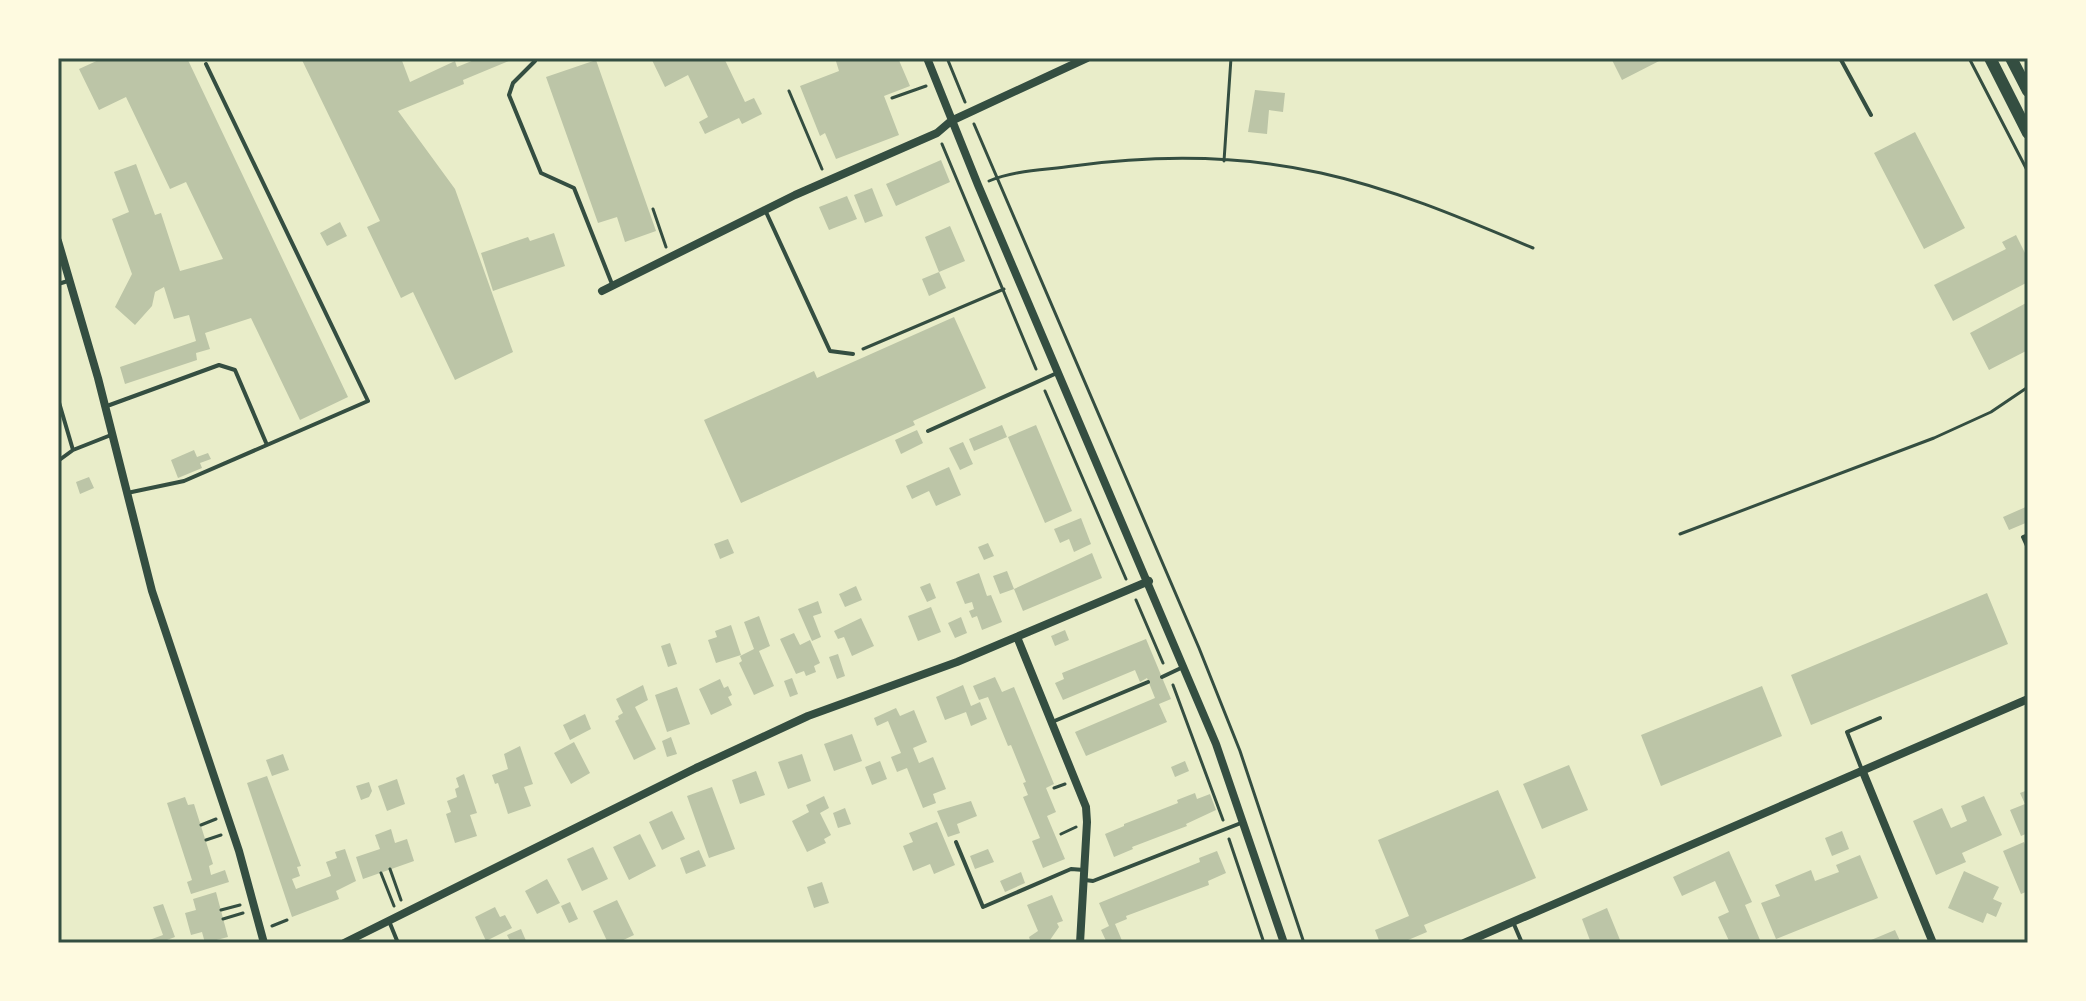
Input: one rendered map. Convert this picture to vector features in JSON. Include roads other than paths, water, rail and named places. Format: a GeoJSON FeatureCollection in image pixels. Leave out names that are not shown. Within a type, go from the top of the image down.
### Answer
{"type":"FeatureCollection","features":[{"type":"Feature","properties":{"kind":"main road"},"geometry":{"type":"LineString","coordinates":[[1990,58],[2028,133]]}},
{"type":"Feature","properties":{"kind":"main road"},"geometry":{"type":"LineString","coordinates":[[2011,58],[2028,91]]}},
{"type":"Feature","properties":{"kind":"street"},"geometry":{"type":"LineString","coordinates":[[927,58],[978,185],[1185,667],[1216,744],[1284,943]]}},
{"type":"Feature","properties":{"kind":"street"},"geometry":{"type":"LineString","coordinates":[[602,291],[827,180],[937,133],[951,121],[1087,58]]}},
{"type":"Feature","properties":{"kind":"street"},"geometry":{"type":"LineString","coordinates":[[58,241],[152,591],[239,851],[264,943]]}},
{"type":"Feature","properties":{"kind":"street"},"geometry":{"type":"LineString","coordinates":[[344,943],[696,768],[808,716],[1017,637],[1149,581]]}},
{"type":"Feature","properties":{"kind":"street"},"geometry":{"type":"LineString","coordinates":[[1017,637],[1086,807],[1080,943]]}},
{"type":"Feature","properties":{"kind":"street"},"geometry":{"type":"LineString","coordinates":[[1464,943],[2028,699]]}},
{"type":"Feature","properties":{"kind":"street"},"geometry":{"type":"LineString","coordinates":[[1863,772],[1933,943]]}},
{"type":"Feature","properties":{"kind":"lane"},"geometry":{"type":"LineString","coordinates":[[1840,58],[1871,115]]}},
{"type":"Feature","properties":{"kind":"lane"},"geometry":{"type":"LineString","coordinates":[[535,61],[513,83],[509,95],[541,173],[574,188],[613,286]]}},
{"type":"Feature","properties":{"kind":"lane"},"geometry":{"type":"LineString","coordinates":[[126,494],[184,481],[368,401],[206,64]]}},
{"type":"Feature","properties":{"kind":"lane"},"geometry":{"type":"LineString","coordinates":[[765,210],[830,351],[853,354]]}},
{"type":"Feature","properties":{"kind":"lane"},"geometry":{"type":"LineString","coordinates":[[58,284],[70,280]]}},
{"type":"Feature","properties":{"kind":"lane"},"geometry":{"type":"LineString","coordinates":[[105,407],[219,365],[235,370],[267,445]]}},
{"type":"Feature","properties":{"kind":"lane"},"geometry":{"type":"LineString","coordinates":[[928,431],[1059,372]]}},
{"type":"Feature","properties":{"kind":"lane"},"geometry":{"type":"LineString","coordinates":[[58,399],[73,450]]}},
{"type":"Feature","properties":{"kind":"lane"},"geometry":{"type":"LineString","coordinates":[[58,461],[73,450],[112,435]]}},
{"type":"Feature","properties":{"kind":"lane"},"geometry":{"type":"LineString","coordinates":[[2028,535],[2023,537],[2028,548]]}},
{"type":"Feature","properties":{"kind":"lane"},"geometry":{"type":"LineString","coordinates":[[1162,677],[1185,667]]}},
{"type":"Feature","properties":{"kind":"lane"},"geometry":{"type":"LineString","coordinates":[[1052,722],[1148,682]]}},
{"type":"Feature","properties":{"kind":"lane"},"geometry":{"type":"LineString","coordinates":[[1863,772],[1847,732],[1880,718]]}},
{"type":"Feature","properties":{"kind":"lane"},"geometry":{"type":"LineString","coordinates":[[956,842],[983,907],[1071,869],[1093,881],[1243,822]]}},
{"type":"Feature","properties":{"kind":"lane"},"geometry":{"type":"LineString","coordinates":[[397,917],[398,943]]}},
{"type":"Feature","properties":{"kind":"lane"},"geometry":{"type":"LineString","coordinates":[[1513,922],[1522,943]]}}]}
